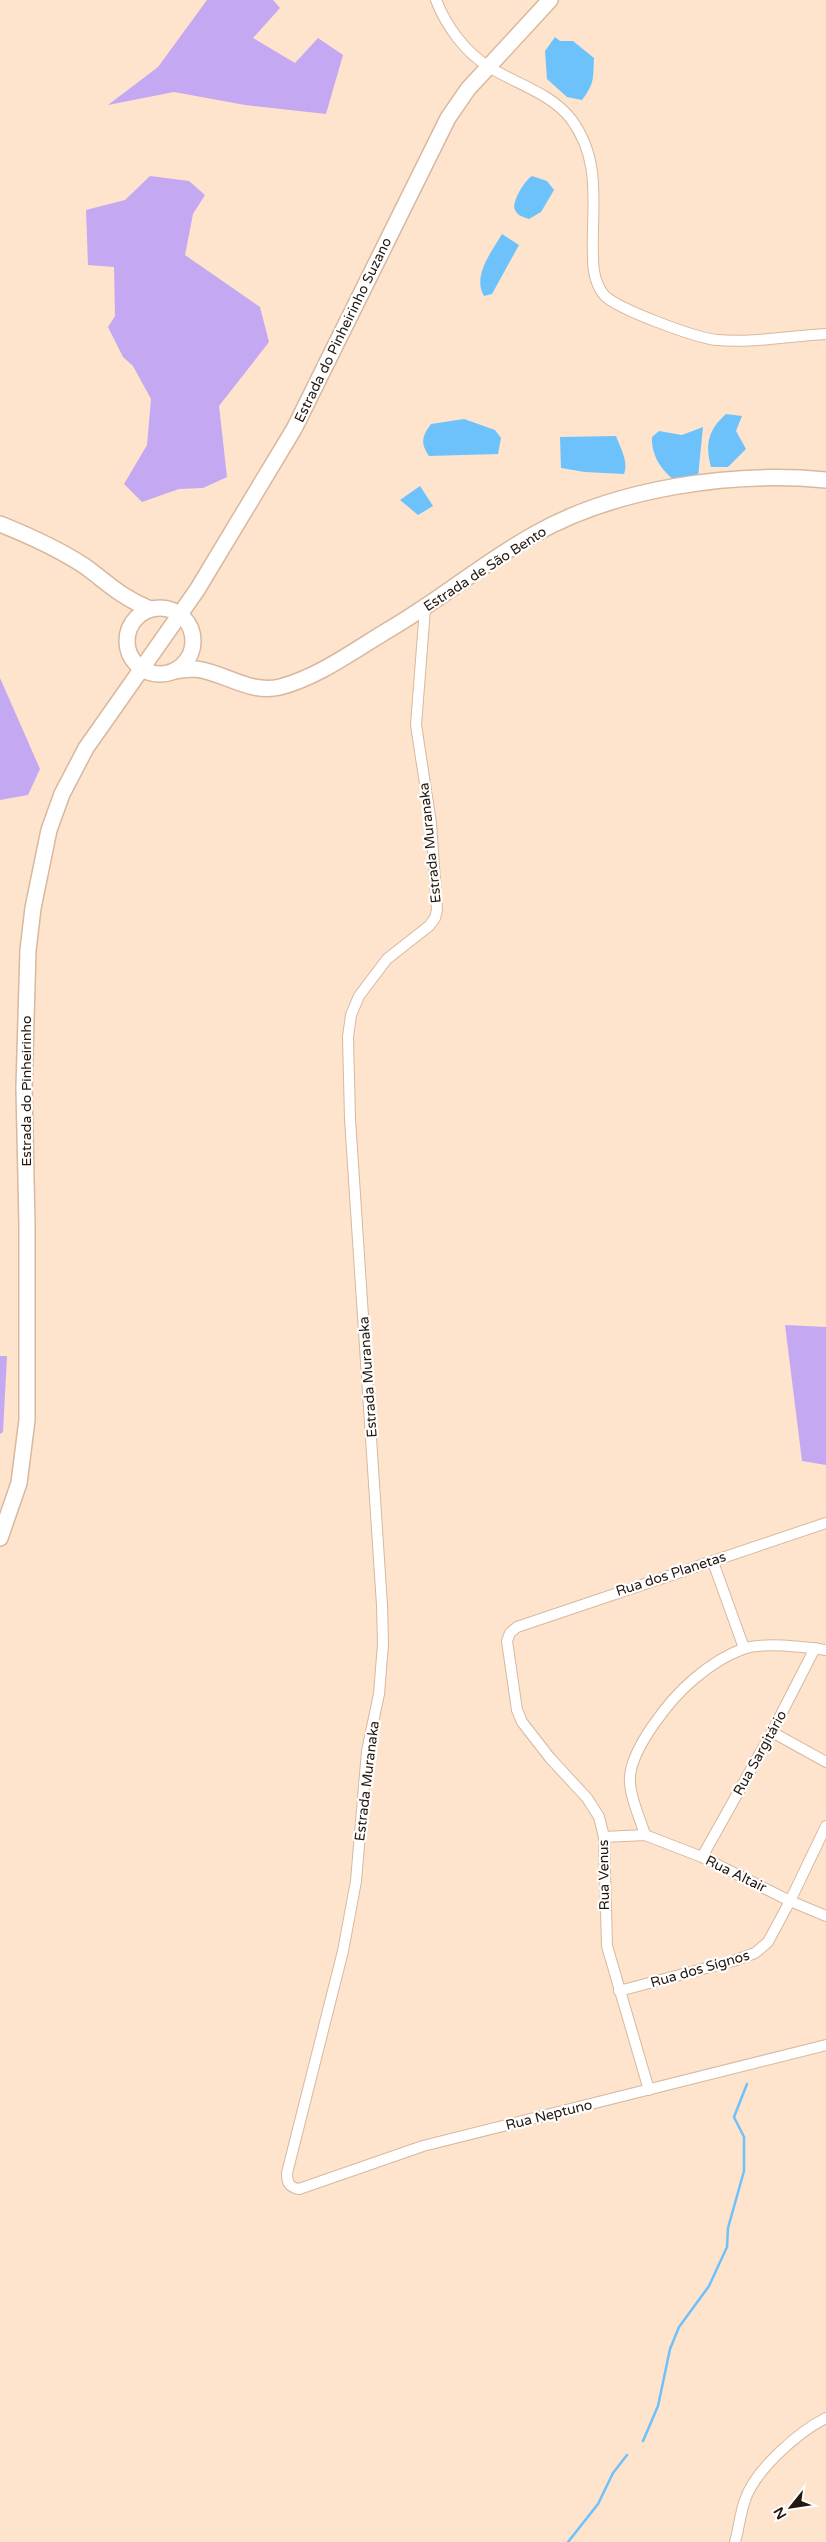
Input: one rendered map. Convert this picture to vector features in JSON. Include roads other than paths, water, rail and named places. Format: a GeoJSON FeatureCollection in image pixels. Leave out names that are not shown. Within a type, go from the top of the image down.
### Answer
{"type":"FeatureCollection","features":[{"type":"Feature","properties":{"kind":"main road","name":"Estrada do Pinheirinho Suzano"},"geometry":{"type":"LineString","coordinates":[[142,668],[227,544],[294,429],[448,118],[468,89],[550,0]]}},
{"type":"Feature","properties":{"kind":"main road","name":"Estrada de São Bento"},"geometry":{"type":"LineString","coordinates":[[174,670],[196,669],[256,688],[271,688],[290,684],[336,660],[425,608],[520,543],[582,512],[625,499],[700,483],[771,477],[826,480]]}},
{"type":"Feature","properties":{"kind":"main road"},"geometry":{"type":"LineString","coordinates":[[0,524],[39,540],[63,553],[86,568],[117,593],[150,609]]}},
{"type":"Feature","properties":{"kind":"main road"},"geometry":{"type":"LineString","coordinates":[[117,593],[126,614],[129,652],[142,668],[157,673],[174,670],[182,665],[192,650],[191,630],[180,615],[160,608],[150,609],[133,621],[128,631]]}},
{"type":"Feature","properties":{"kind":"main road","name":"Estrada de São Bento"},"geometry":{"type":"LineString","coordinates":[[192,650],[219,675]]}},
{"type":"Feature","properties":{"kind":"main road","name":"Estrada do Pinheirinho"},"geometry":{"type":"LineString","coordinates":[[0,1538],[19,1483],[27,1420],[27,1224],[24,1088],[28,950],[33,908],[49,830],[62,794],[86,748],[142,668]]}},
{"type":"Feature","properties":{"kind":"street"},"geometry":{"type":"LineString","coordinates":[[436,0],[458,39],[488,67],[554,103],[570,117],[583,138],[592,160],[594,273],[605,296],[625,309],[700,337],[715,340],[768,340],[826,334]]}},
{"type":"Feature","properties":{"kind":"street","name":"Estrada Muranaka"},"geometry":{"type":"LineString","coordinates":[[287,2172],[343,1951],[356,1881],[368,1751],[380,1684],[383,1644],[382,1604],[350,1119],[348,1037],[351,1015],[359,996],[387,959],[429,926],[435,918],[437,910],[431,823],[416,725],[425,608]]}},
{"type":"Feature","properties":{"kind":"street","name":"Rua dos Planetas"},"geometry":{"type":"LineString","coordinates":[[517,1627],[623,1589],[713,1562],[826,1523]]}},
{"type":"Feature","properties":{"kind":"street"},"geometry":{"type":"LineString","coordinates":[[713,1562],[744,1648]]}},
{"type":"Feature","properties":{"kind":"street","name":"Rua Venus"},"geometry":{"type":"LineString","coordinates":[[517,1627],[510,1633],[507,1641],[517,1710],[522,1722],[550,1758],[587,1798],[599,1817],[604,1837],[605,1933],[619,1991],[649,2090]]}},
{"type":"Feature","properties":{"kind":"street"},"geometry":{"type":"LineString","coordinates":[[604,1837],[645,1834],[630,1784],[630,1770],[642,1746],[668,1706],[693,1679],[744,1648],[791,1646],[826,1650]]}},
{"type":"Feature","properties":{"kind":"street","name":"Rua Sargitário"},"geometry":{"type":"LineString","coordinates":[[702,1857],[772,1732],[815,1648]]}},
{"type":"Feature","properties":{"kind":"street"},"geometry":{"type":"LineString","coordinates":[[772,1732],[826,1762]]}},
{"type":"Feature","properties":{"kind":"street","name":"Rua dos Sígnos"},"geometry":{"type":"LineString","coordinates":[[619,1991],[755,1954],[768,1942],[826,1826]]}},
{"type":"Feature","properties":{"kind":"street","name":"Rua Altair"},"geometry":{"type":"LineString","coordinates":[[645,1834],[702,1857],[790,1901],[826,1916]]}},
{"type":"Feature","properties":{"kind":"street","name":"Rua Neptuno"},"geometry":{"type":"LineString","coordinates":[[287,2172],[287,2182],[292,2188],[299,2189],[423,2146],[826,2045]]}},
{"type":"Feature","properties":{"kind":"street"},"geometry":{"type":"LineString","coordinates":[[735,2542],[745,2500],[751,2487],[793,2440],[810,2426],[826,2418]]}},
{"type":"Feature","properties":{"kind":"water"},"geometry":{"type":"Polygon","coordinates":[[[555,37],[560,41],[573,41],[594,58],[591,85],[582,100],[567,97],[547,79],[545,51],[555,37]]]}},
{"type":"Feature","properties":{"kind":"water"},"geometry":{"type":"Polygon","coordinates":[[[532,176],[547,181],[554,190],[541,212],[529,219],[518,214],[514,206],[519,192],[532,176]]]}},
{"type":"Feature","properties":{"kind":"water"},"geometry":{"type":"Polygon","coordinates":[[[502,234],[519,245],[492,294],[484,296],[480,280],[482,272],[502,234]]]}},
{"type":"Feature","properties":{"kind":"water"},"geometry":{"type":"Polygon","coordinates":[[[726,414],[742,416],[736,431],[746,449],[728,467],[711,467],[708,444],[715,426],[726,414]]]}},
{"type":"Feature","properties":{"kind":"water"},"geometry":{"type":"Polygon","coordinates":[[[464,419],[495,430],[501,438],[498,454],[429,456],[424,447],[423,440],[431,424],[464,419]]]}},
{"type":"Feature","properties":{"kind":"water"},"geometry":{"type":"Polygon","coordinates":[[[703,427],[698,477],[678,483],[667,474],[659,463],[652,444],[652,437],[659,431],[682,435],[703,427]]]}},
{"type":"Feature","properties":{"kind":"water"},"geometry":{"type":"Polygon","coordinates":[[[616,436],[625,460],[624,474],[585,472],[561,468],[560,437],[616,436]]]}},
{"type":"Feature","properties":{"kind":"water"},"geometry":{"type":"Polygon","coordinates":[[[420,486],[433,506],[418,515],[400,500],[420,486]]]}},
{"type":"Feature","properties":{"kind":"waterway"},"geometry":{"type":"LineString","coordinates":[[643,2441],[658,2406],[670,2349],[679,2327],[709,2286],[727,2247],[728,2228],[744,2171],[744,2137],[734,2117],[747,2084]]}},
{"type":"Feature","properties":{"kind":"waterway"},"geometry":{"type":"LineString","coordinates":[[568,2542],[598,2504],[613,2473],[627,2455]]}}]}
